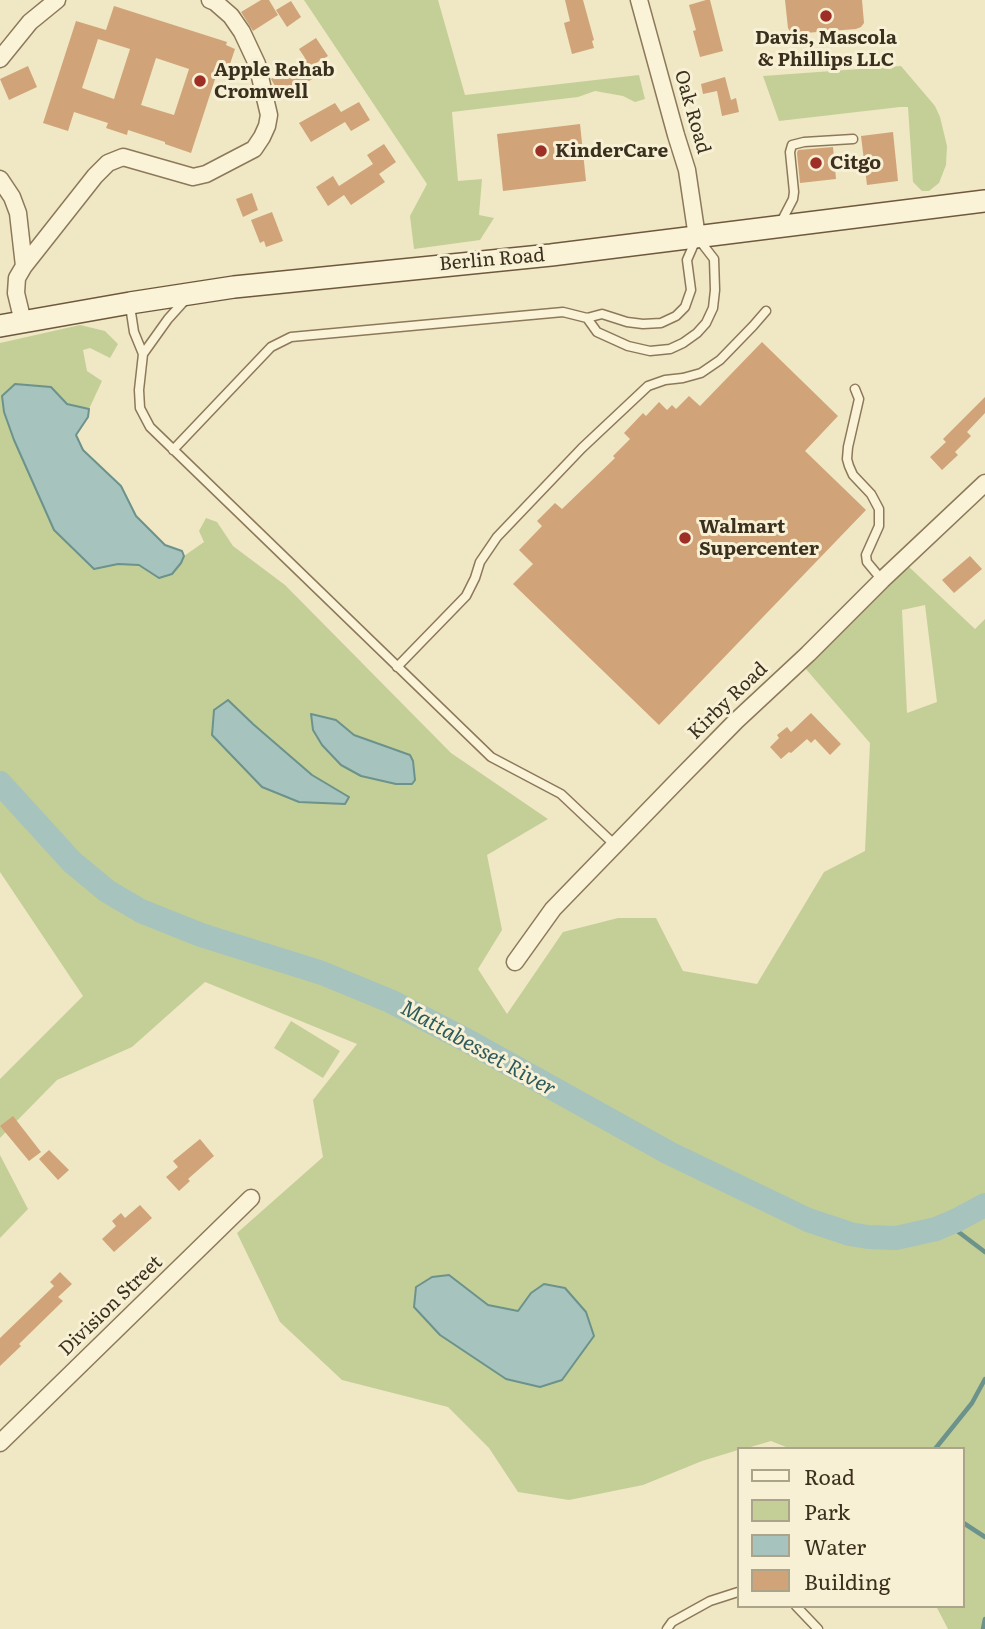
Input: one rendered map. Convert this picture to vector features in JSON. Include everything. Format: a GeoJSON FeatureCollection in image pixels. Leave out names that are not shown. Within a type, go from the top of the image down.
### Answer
{"type":"FeatureCollection","features":[{"type":"Feature","properties":{"kind":"main road","name":"Berlin Road"},"geometry":{"type":"LineString","coordinates":[[0,326],[271,282],[551,255],[985,201]]}},
{"type":"Feature","properties":{"kind":"street"},"geometry":{"type":"LineString","coordinates":[[0,59],[30,22],[57,0]]}},
{"type":"Feature","properties":{"kind":"street"},"geometry":{"type":"LineString","coordinates":[[23,322],[16,293],[17,278],[95,176],[108,163],[123,157],[193,177],[206,174],[254,149],[267,126],[269,115],[257,64],[231,16],[210,0]]}},
{"type":"Feature","properties":{"kind":"street","name":"Oak Road"},"geometry":{"type":"LineString","coordinates":[[639,0],[687,170],[697,237]]}},
{"type":"Feature","properties":{"kind":"street"},"geometry":{"type":"LineString","coordinates":[[0,179],[12,197],[18,213],[24,266]]}},
{"type":"Feature","properties":{"kind":"street","name":"Kirby Road"},"geometry":{"type":"LineString","coordinates":[[515,962],[554,909],[736,721],[985,483]]}},
{"type":"Feature","properties":{"kind":"street","name":"Division Street"},"geometry":{"type":"LineString","coordinates":[[0,1443],[251,1198]]}},
{"type":"Feature","properties":{"kind":"lane"},"geometry":{"type":"LineString","coordinates":[[779,226],[793,199],[790,152],[792,145],[853,139]]}},
{"type":"Feature","properties":{"kind":"lane"},"geometry":{"type":"LineString","coordinates":[[173,450],[271,347],[291,337],[563,312],[587,318],[602,314],[627,322],[661,323],[676,316],[685,307],[691,290],[687,260],[697,237],[714,258],[713,308],[706,323],[683,343],[670,349],[650,351],[628,346],[597,332],[587,318]]}},
{"type":"Feature","properties":{"kind":"lane"},"geometry":{"type":"LineString","coordinates":[[143,354],[191,293]]}},
{"type":"Feature","properties":{"kind":"lane"},"geometry":{"type":"LineString","coordinates":[[130,303],[134,332],[143,354],[140,408],[150,426],[491,757],[561,794],[615,845]]}},
{"type":"Feature","properties":{"kind":"lane"},"geometry":{"type":"LineString","coordinates":[[397,667],[466,596],[480,562],[497,537],[582,448],[648,386],[701,373],[720,360],[766,311]]}},
{"type":"Feature","properties":{"kind":"lane"},"geometry":{"type":"LineString","coordinates":[[855,389],[859,399],[847,458],[853,475],[871,494],[879,509],[879,526],[866,555],[867,562],[882,580]]}},
{"type":"Feature","properties":{"kind":"lane"},"geometry":{"type":"LineString","coordinates":[[667,1629],[673,1622],[710,1601],[736,1593]]}},
{"type":"Feature","properties":{"kind":"lane"},"geometry":{"type":"LineString","coordinates":[[798,1608],[818,1629]]}},
{"type":"Feature","properties":{"kind":"green space"},"geometry":{"type":"Polygon","coordinates":[[[304,0],[438,0],[465,95],[639,75],[645,99],[635,102],[623,96],[595,91],[578,97],[452,112],[458,181],[482,179],[479,215],[494,218],[480,240],[414,249],[410,216],[427,184],[304,0]]]}},
{"type":"Feature","properties":{"kind":"green space"},"geometry":{"type":"Polygon","coordinates":[[[901,66],[935,106],[947,146],[946,165],[939,183],[929,191],[922,191],[913,182],[908,107],[779,121],[763,76],[901,66]]]}},
{"type":"Feature","properties":{"kind":"green space"},"geometry":{"type":"Polygon","coordinates":[[[80,325],[105,331],[118,344],[110,358],[90,348],[83,350],[87,371],[102,381],[89,409],[67,404],[4,412],[54,530],[94,568],[118,564],[139,565],[159,578],[204,542],[199,531],[206,518],[217,522],[233,546],[285,585],[451,753],[548,819],[487,855],[502,930],[478,969],[507,1014],[563,932],[618,918],[656,918],[683,971],[757,984],[824,872],[865,851],[870,743],[805,668],[908,566],[975,629],[985,619],[985,1629],[948,1629],[937,1608],[964,1608],[964,1447],[786,1447],[771,1441],[751,1447],[736,1447],[736,1451],[643,1485],[569,1500],[518,1492],[489,1448],[448,1407],[342,1380],[280,1322],[237,1233],[323,1157],[313,1100],[357,1044],[205,982],[132,1047],[57,1080],[0,1138],[0,1079],[83,996],[0,872],[0,343],[80,325]],[[925,605],[902,610],[907,713],[937,702],[925,605]]]}},
{"type":"Feature","properties":{"kind":"green space"},"geometry":{"type":"Polygon","coordinates":[[[291,1021],[340,1051],[323,1078],[274,1048],[291,1021]]]}},
{"type":"Feature","properties":{"kind":"green space"},"geometry":{"type":"Polygon","coordinates":[[[0,1155],[28,1209],[0,1238],[0,1155]]]}},
{"type":"Feature","properties":{"kind":"water"},"geometry":{"type":"Polygon","coordinates":[[[15,384],[51,387],[67,404],[89,409],[88,417],[76,435],[83,450],[121,486],[136,516],[165,545],[182,551],[184,556],[181,563],[172,574],[159,578],[139,565],[118,564],[94,569],[54,530],[4,412],[2,396],[15,384]]]}},
{"type":"Feature","properties":{"kind":"water"},"geometry":{"type":"Polygon","coordinates":[[[228,700],[312,775],[349,797],[345,804],[299,802],[262,787],[212,735],[214,710],[228,700]]]}},
{"type":"Feature","properties":{"kind":"water"},"geometry":{"type":"Polygon","coordinates":[[[311,714],[336,720],[354,735],[410,755],[415,780],[412,784],[396,784],[361,776],[341,765],[322,745],[313,730],[311,714]]]}},
{"type":"Feature","properties":{"kind":"water"},"geometry":{"type":"Polygon","coordinates":[[[449,1275],[488,1305],[518,1311],[531,1293],[544,1284],[565,1288],[586,1312],[594,1336],[562,1380],[540,1387],[506,1379],[440,1335],[414,1307],[416,1287],[432,1277],[449,1275]]]}},
{"type":"Feature","properties":{"kind":"building"},"geometry":{"type":"Polygon","coordinates":[[[261,0],[269,0],[278,15],[253,31],[241,12],[261,0]]]}},
{"type":"Feature","properties":{"kind":"building"},"geometry":{"type":"Polygon","coordinates":[[[565,0],[583,0],[594,48],[572,54],[564,23],[570,21],[565,0]]]}},
{"type":"Feature","properties":{"kind":"building"},"geometry":{"type":"Polygon","coordinates":[[[710,0],[723,51],[700,57],[689,5],[710,0]]]}},
{"type":"Feature","properties":{"kind":"building"},"geometry":{"type":"Polygon","coordinates":[[[785,0],[862,0],[864,23],[856,29],[792,34],[788,28],[785,0]]]}},
{"type":"Feature","properties":{"kind":"building"},"geometry":{"type":"Polygon","coordinates":[[[291,1],[301,17],[287,27],[276,10],[291,1]]]}},
{"type":"Feature","properties":{"kind":"building","name":"Apple Rehab Cromwell"},"geometry":{"type":"Polygon","coordinates":[[[114,6],[227,42],[226,45],[235,49],[227,73],[218,70],[191,153],[128,130],[127,135],[106,128],[108,123],[74,112],[68,131],[43,123],[76,21],[106,30],[114,6]],[[98,39],[82,88],[114,99],[130,49],[98,39]],[[156,58],[141,105],[174,115],[189,69],[156,58]]]}},
{"type":"Feature","properties":{"kind":"building"},"geometry":{"type":"Polygon","coordinates":[[[316,38],[328,56],[311,66],[317,76],[282,98],[271,79],[305,58],[299,49],[316,38]]]}},
{"type":"Feature","properties":{"kind":"building"},"geometry":{"type":"Polygon","coordinates":[[[28,66],[37,87],[9,100],[0,79],[28,66]]]}},
{"type":"Feature","properties":{"kind":"building"},"geometry":{"type":"Polygon","coordinates":[[[725,77],[731,100],[736,98],[739,112],[722,116],[717,91],[703,94],[701,84],[725,77]]]}},
{"type":"Feature","properties":{"kind":"building"},"geometry":{"type":"Polygon","coordinates":[[[359,102],[370,120],[351,131],[345,122],[311,142],[299,123],[335,103],[341,112],[359,102]]]}},
{"type":"Feature","properties":{"kind":"building","name":"KinderCare"},"geometry":{"type":"Polygon","coordinates":[[[580,124],[586,181],[503,191],[497,134],[580,124]]]}},
{"type":"Feature","properties":{"kind":"building","name":"Citgo"},"geometry":{"type":"Polygon","coordinates":[[[893,132],[898,181],[867,185],[861,136],[893,132]]]}},
{"type":"Feature","properties":{"kind":"building"},"geometry":{"type":"Polygon","coordinates":[[[384,144],[396,162],[379,174],[385,182],[351,205],[344,195],[328,206],[316,187],[333,176],[339,186],[373,164],[367,155],[384,144]]]}},
{"type":"Feature","properties":{"kind":"building","name":"Citgo"},"geometry":{"type":"Polygon","coordinates":[[[833,147],[836,179],[800,183],[798,150],[833,147]]]}},
{"type":"Feature","properties":{"kind":"building"},"geometry":{"type":"Polygon","coordinates":[[[252,193],[258,210],[243,217],[236,199],[252,193]]]}},
{"type":"Feature","properties":{"kind":"building"},"geometry":{"type":"Polygon","coordinates":[[[272,212],[283,241],[266,247],[264,241],[260,243],[251,220],[272,212]]]}},
{"type":"Feature","properties":{"kind":"building","name":"Walmart Supercenter"},"geometry":{"type":"Polygon","coordinates":[[[762,342],[838,416],[805,451],[866,510],[659,725],[513,584],[533,564],[519,550],[542,526],[537,521],[555,503],[562,509],[615,458],[613,456],[630,439],[624,433],[643,413],[646,416],[659,402],[667,410],[672,405],[676,409],[689,396],[700,406],[762,342]]]}},
{"type":"Feature","properties":{"kind":"building"},"geometry":{"type":"Polygon","coordinates":[[[985,397],[985,413],[967,432],[971,436],[955,452],[958,455],[942,470],[930,457],[946,442],[943,439],[985,397]]]}},
{"type":"Feature","properties":{"kind":"building"},"geometry":{"type":"Polygon","coordinates":[[[970,556],[982,569],[954,593],[942,580],[970,556]]]}},
{"type":"Feature","properties":{"kind":"building"},"geometry":{"type":"Polygon","coordinates":[[[811,713],[841,744],[830,755],[815,739],[811,743],[807,739],[781,759],[770,747],[779,738],[777,735],[787,727],[791,732],[811,713]]]}},
{"type":"Feature","properties":{"kind":"building"},"geometry":{"type":"Polygon","coordinates":[[[13,1116],[41,1152],[29,1161],[0,1126],[13,1116]]]}},
{"type":"Feature","properties":{"kind":"building"},"geometry":{"type":"Polygon","coordinates":[[[200,1139],[214,1156],[188,1179],[190,1181],[179,1191],[166,1177],[178,1167],[173,1161],[200,1139]]]}},
{"type":"Feature","properties":{"kind":"building"},"geometry":{"type":"Polygon","coordinates":[[[49,1150],[69,1170],[58,1180],[39,1159],[49,1150]]]}},
{"type":"Feature","properties":{"kind":"building"},"geometry":{"type":"Polygon","coordinates":[[[140,1205],[152,1218],[114,1252],[102,1239],[116,1226],[112,1221],[121,1213],[125,1218],[140,1205]]]}},
{"type":"Feature","properties":{"kind":"building"},"geometry":{"type":"Polygon","coordinates":[[[60,1272],[72,1284],[58,1297],[63,1301],[0,1366],[0,1338],[54,1286],[50,1282],[60,1272]]]}},
{"type":"Feature","properties":{"kind":"waterway","name":"Mattabesset River"},"geometry":{"type":"LineString","coordinates":[[0,783],[72,862],[107,891],[141,911],[201,935],[322,973],[390,1001],[466,1040],[669,1153],[808,1220],[850,1234],[896,1238],[936,1229],[985,1205]]}},
{"type":"Feature","properties":{"kind":"waterway"},"geometry":{"type":"LineString","coordinates":[[948,1224],[985,1252]]}},
{"type":"Feature","properties":{"kind":"waterway"},"geometry":{"type":"LineString","coordinates":[[937,1447],[972,1403],[985,1379]]}},
{"type":"Feature","properties":{"kind":"waterway"},"geometry":{"type":"LineString","coordinates":[[964,1523],[985,1537]]}},
{"type":"Feature","properties":{"kind":"waterway"},"geometry":{"type":"LineString","coordinates":[[983,1629],[985,1619]]}},
{"type":"Feature","properties":{"kind":"place","name":"Davis, Mascola & Phillips LLC"},"geometry":{"type":"Point","coordinates":[826,16]}},
{"type":"Feature","properties":{"kind":"place","name":"Apple Rehab Cromwell"},"geometry":{"type":"Point","coordinates":[200,81]}},
{"type":"Feature","properties":{"kind":"place","name":"KinderCare"},"geometry":{"type":"Point","coordinates":[541,151]}},
{"type":"Feature","properties":{"kind":"place","name":"Citgo"},"geometry":{"type":"Point","coordinates":[816,163]}},
{"type":"Feature","properties":{"kind":"place","name":"Walmart Supercenter"},"geometry":{"type":"Point","coordinates":[685,538]}}]}
